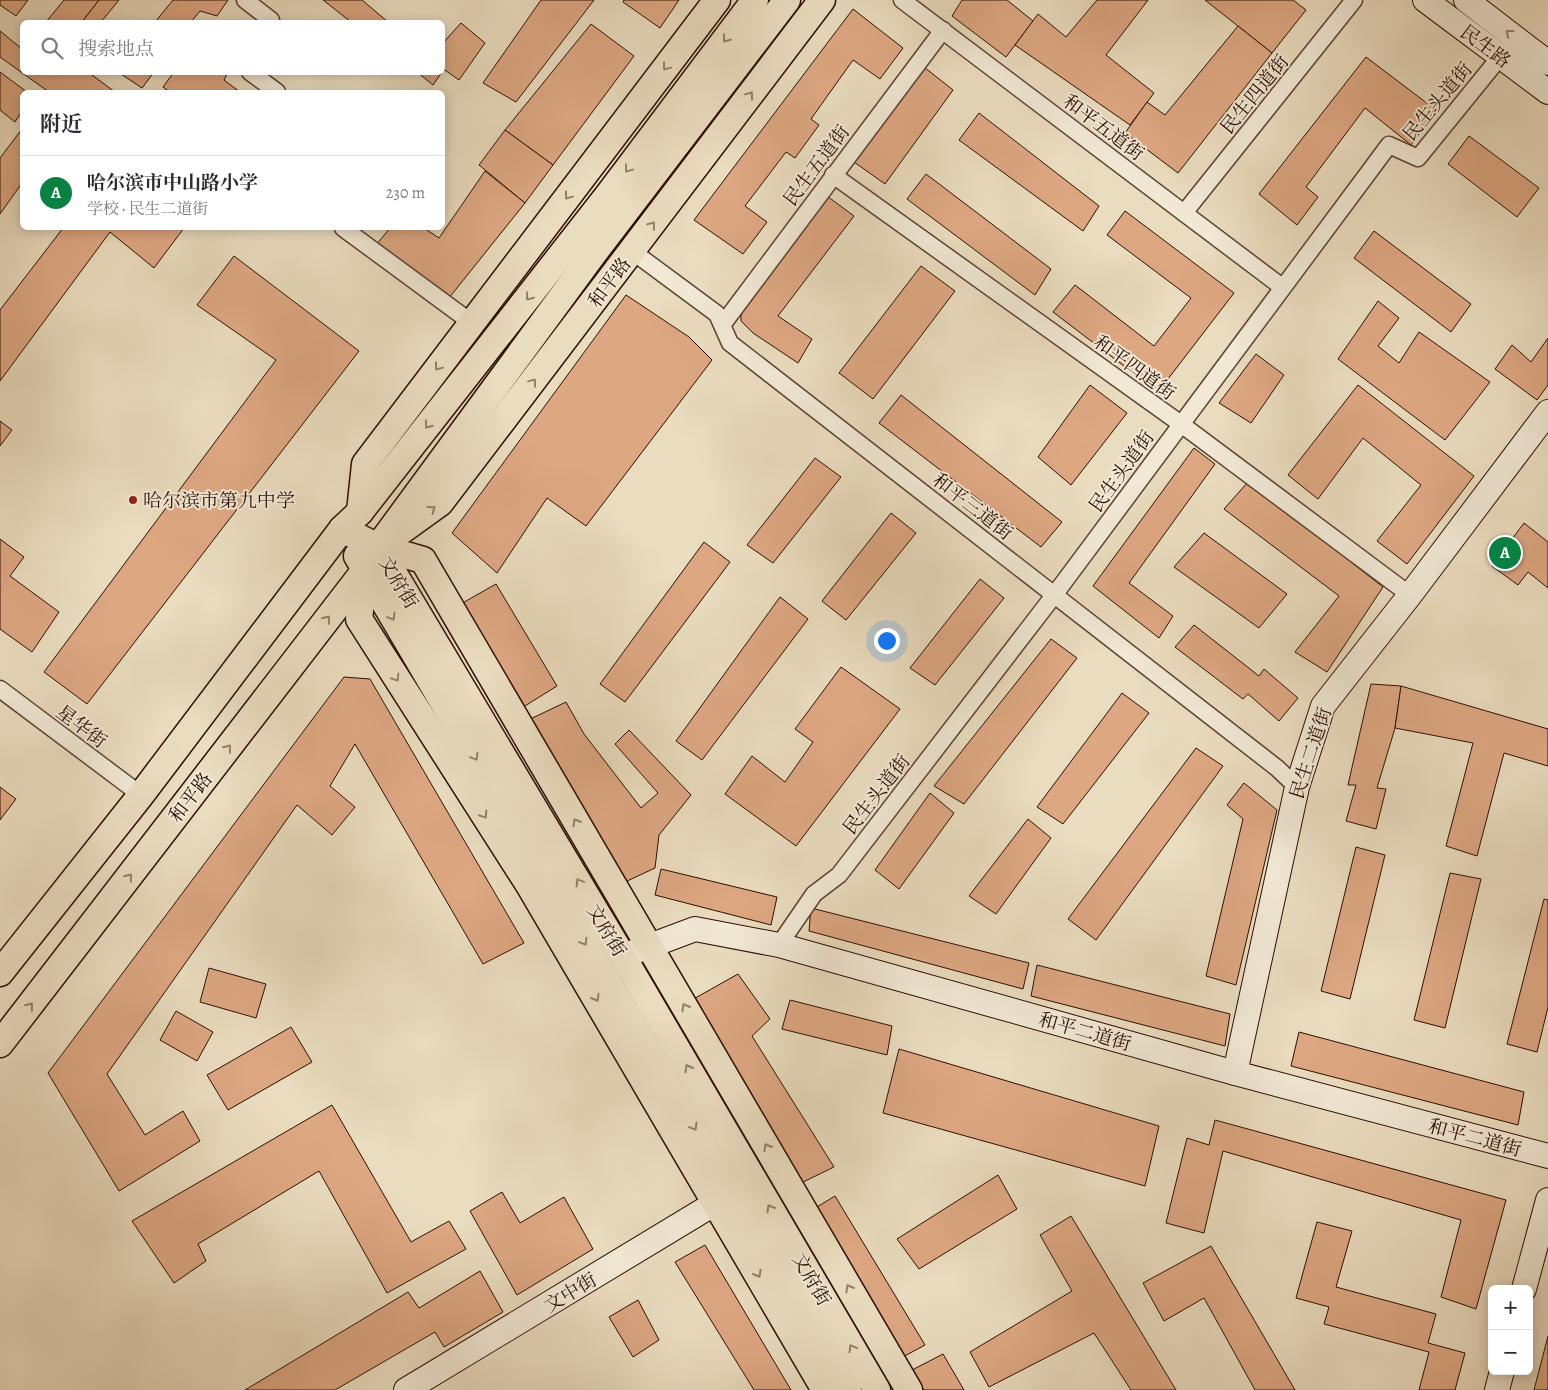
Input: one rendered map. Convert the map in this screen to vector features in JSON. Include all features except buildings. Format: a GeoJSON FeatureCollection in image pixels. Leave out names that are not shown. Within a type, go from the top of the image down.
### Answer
{"type":"FeatureCollection","features":[{"type":"Feature","properties":{"kind":"main road"},"geometry":{"type":"LineString","coordinates":[[351,520],[365,464],[717,0]]}},
{"type":"Feature","properties":{"kind":"main road"},"geometry":{"type":"LineString","coordinates":[[0,973],[141,794],[351,520],[608,195],[755,0]]}},
{"type":"Feature","properties":{"kind":"main road","name":"和平路"},"geometry":{"type":"LineString","coordinates":[[0,1044],[365,570],[378,547],[594,253],[787,0]]}},
{"type":"Feature","properties":{"kind":"main road","name":"和平路"},"geometry":{"type":"LineString","coordinates":[[378,547],[440,503],[822,0]]}},
{"type":"Feature","properties":{"kind":"main road"},"geometry":{"type":"LineString","coordinates":[[452,394],[472,323]]}},
{"type":"Feature","properties":{"kind":"main road"},"geometry":{"type":"LineString","coordinates":[[494,432],[514,362]]}},
{"type":"Feature","properties":{"kind":"main road","name":"文府街"},"geometry":{"type":"LineString","coordinates":[[351,520],[378,547],[623,957],[877,1390]]}},
{"type":"Feature","properties":{"kind":"main road","name":"文府街"},"geometry":{"type":"LineString","coordinates":[[351,520],[365,570],[724,1198],[826,1390]]}},
{"type":"Feature","properties":{"kind":"main road"},"geometry":{"type":"LineString","coordinates":[[378,547],[423,560],[909,1390]]}},
{"type":"Feature","properties":{"kind":"main road","name":"文府街"},"geometry":{"type":"LineString","coordinates":[[724,1198],[848,1390]]}},
{"type":"Feature","properties":{"kind":"street"},"geometry":{"type":"LineString","coordinates":[[245,0],[269,20]]}},
{"type":"Feature","properties":{"kind":"street","name":"和平五道街"},"geometry":{"type":"LineString","coordinates":[[902,0],[1282,287]]}},
{"type":"Feature","properties":{"kind":"street","name":"民生四道街"},"geometry":{"type":"LineString","coordinates":[[1184,213],[1354,0]]}},
{"type":"Feature","properties":{"kind":"street","name":"民生路"},"geometry":{"type":"LineString","coordinates":[[1425,0],[1548,92]]}},
{"type":"Feature","properties":{"kind":"street","name":"民生路"},"geometry":{"type":"LineString","coordinates":[[1466,0],[1548,63]]}},
{"type":"Feature","properties":{"kind":"street","name":"民生五道街"},"geometry":{"type":"LineString","coordinates":[[723,324],[943,30]]}},
{"type":"Feature","properties":{"kind":"street","name":"民生头道街"},"geometry":{"type":"LineString","coordinates":[[779,945],[814,894],[839,875],[1055,594],[1389,144],[1418,158],[1500,57]]}},
{"type":"Feature","properties":{"kind":"street"},"geometry":{"type":"LineString","coordinates":[[254,75],[274,90]]}},
{"type":"Feature","properties":{"kind":"street","name":"和平四道街"},"geometry":{"type":"LineString","coordinates":[[833,175],[1181,424],[1410,594]]}},
{"type":"Feature","properties":{"kind":"street"},"geometry":{"type":"LineString","coordinates":[[346,230],[472,323]]}},
{"type":"Feature","properties":{"kind":"street","name":"和平三道街"},"geometry":{"type":"LineString","coordinates":[[632,252],[717,314],[730,343],[1055,594],[1277,768],[1297,787]]}},
{"type":"Feature","properties":{"kind":"street","name":"民生二道街"},"geometry":{"type":"LineString","coordinates":[[1235,1073],[1297,787],[1323,706],[1548,412]]}},
{"type":"Feature","properties":{"kind":"street","name":"星华街"},"geometry":{"type":"LineString","coordinates":[[0,689],[141,794]]}},
{"type":"Feature","properties":{"kind":"street","name":"和平二道街"},"geometry":{"type":"LineString","coordinates":[[623,957],[695,930],[779,945],[1235,1073],[1548,1156]]}},
{"type":"Feature","properties":{"kind":"street","name":"文中街"},"geometry":{"type":"LineString","coordinates":[[406,1390],[724,1198]]}},
{"type":"Feature","properties":{"kind":"street"},"geometry":{"type":"LineString","coordinates":[[1525,1285],[1548,1200]]}},
{"type":"Feature","properties":{"kind":"street"},"geometry":{"type":"LineString","coordinates":[[1497,1390],[1501,1375]]}},
{"type":"Feature","properties":{"kind":"place","name":"哈尔滨市第九中学"},"geometry":{"type":"Point","coordinates":[133,500]}},
{"type":"Feature","properties":{"kind":"place","name":"哈尔滨市中山路小学"},"geometry":{"type":"Point","coordinates":[1505,553]}}]}
